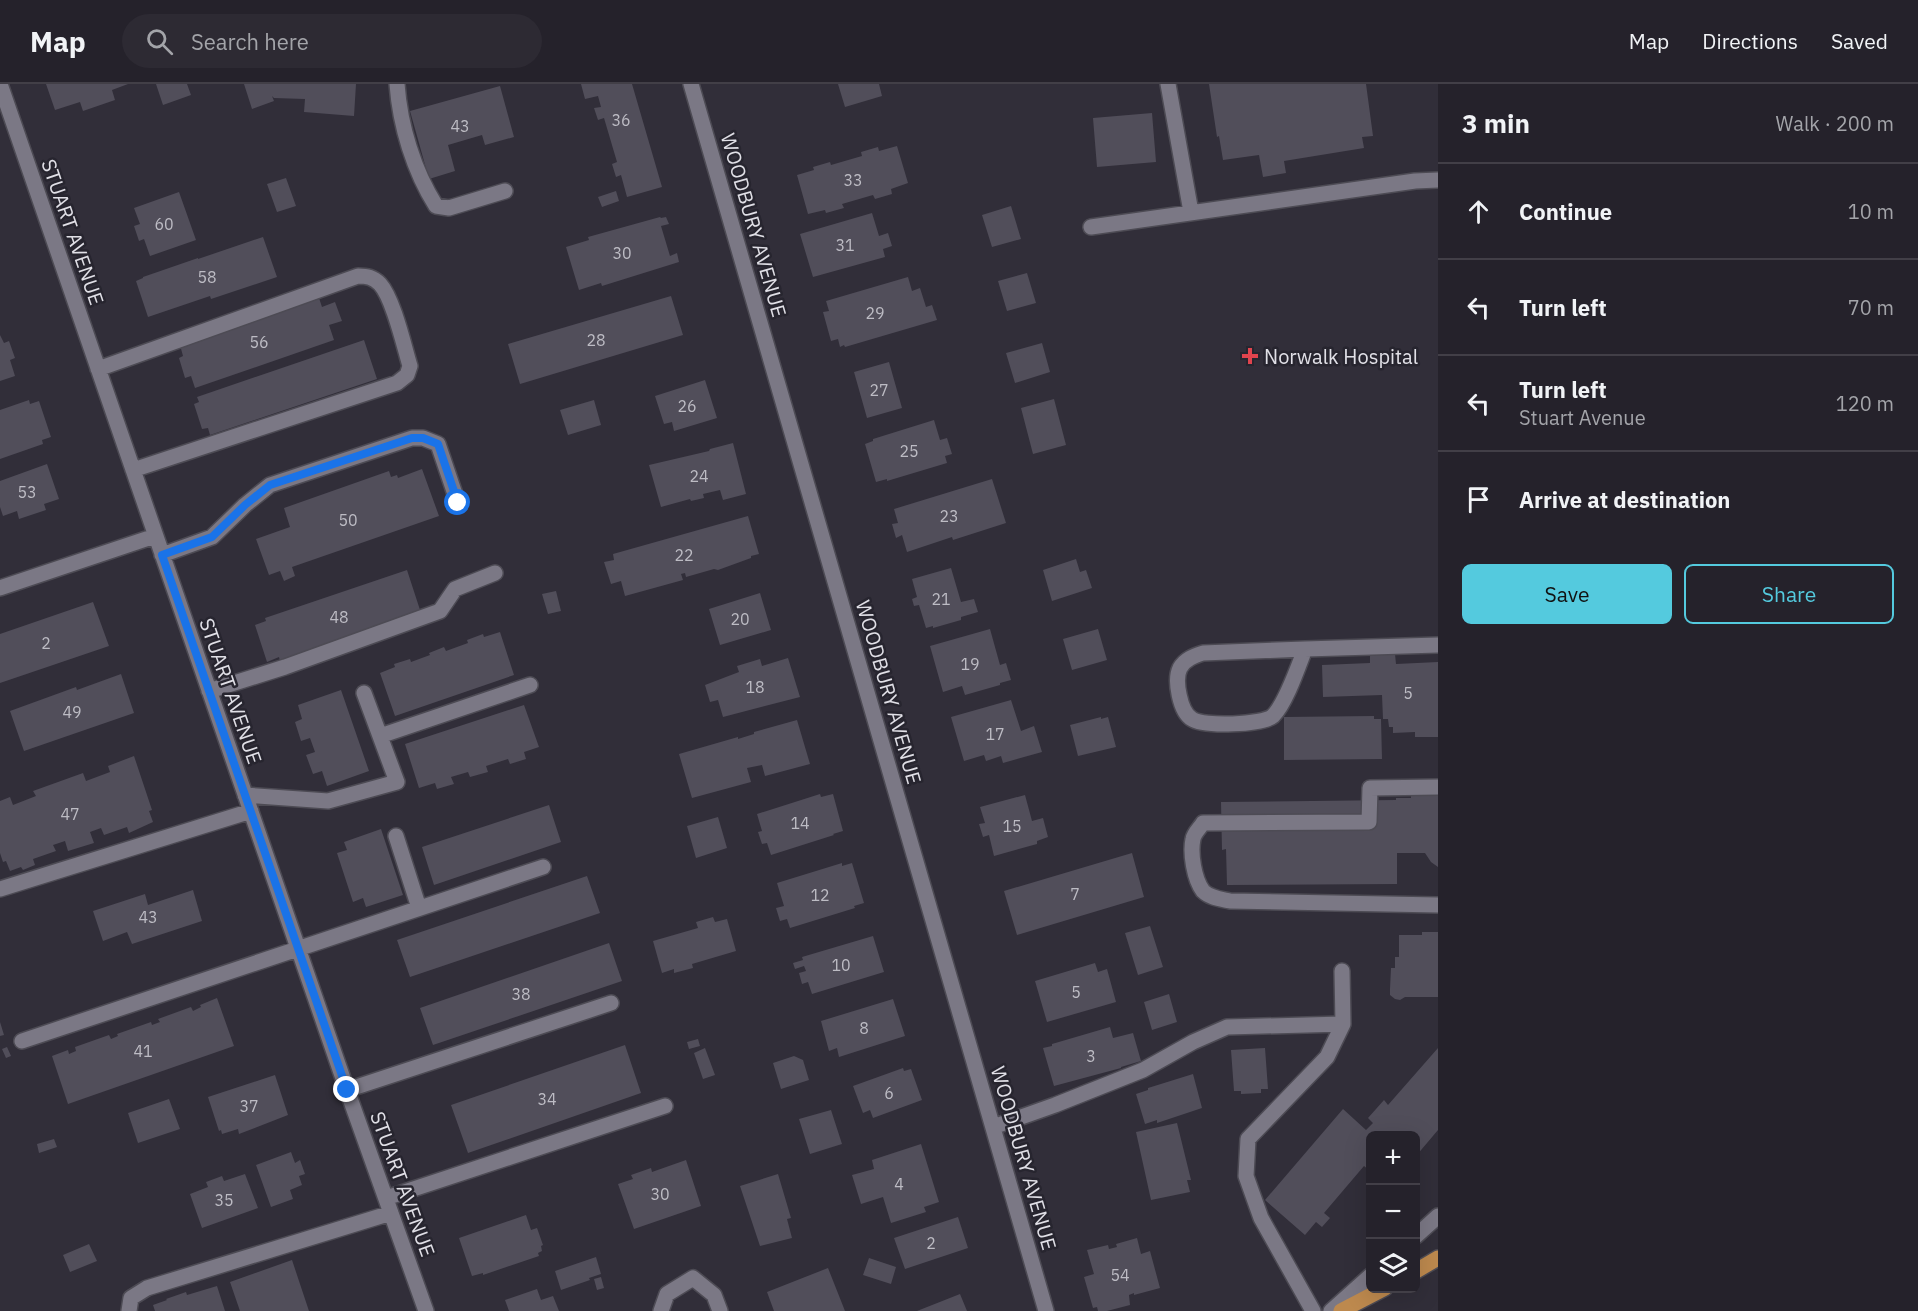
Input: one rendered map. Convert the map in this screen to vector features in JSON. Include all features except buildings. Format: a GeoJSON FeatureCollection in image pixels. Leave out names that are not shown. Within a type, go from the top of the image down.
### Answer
{"type":"FeatureCollection","features":[{"type":"Feature","properties":{"kind":"main road"},"geometry":{"type":"LineString","coordinates":[[1420,1269],[1438,1258]]}},
{"type":"Feature","properties":{"kind":"main road"},"geometry":{"type":"LineString","coordinates":[[1341,1311],[1375,1293]]}},
{"type":"Feature","properties":{"kind":"street","name":"STUART AVENUE"},"geometry":{"type":"LineString","coordinates":[[0,84],[347,1090],[426,1311]]}},
{"type":"Feature","properties":{"kind":"street"},"geometry":{"type":"LineString","coordinates":[[397,84],[399,105],[410,147],[427,191],[436,206],[449,208],[504,191]]}},
{"type":"Feature","properties":{"kind":"street","name":"WOODBURY AVENUE"},"geometry":{"type":"LineString","coordinates":[[691,84],[1046,1311]]}},
{"type":"Feature","properties":{"kind":"street"},"geometry":{"type":"LineString","coordinates":[[1168,84],[1191,212]]}},
{"type":"Feature","properties":{"kind":"street"},"geometry":{"type":"LineString","coordinates":[[1091,227],[1415,181],[1438,180]]}},
{"type":"Feature","properties":{"kind":"street"},"geometry":{"type":"LineString","coordinates":[[98,369],[358,276],[370,277],[381,285],[392,307],[410,366],[407,375],[397,383],[133,470]]}},
{"type":"Feature","properties":{"kind":"street"},"geometry":{"type":"LineString","coordinates":[[162,555],[212,537],[270,485],[412,438],[423,438],[438,444],[458,503]]}},
{"type":"Feature","properties":{"kind":"street"},"geometry":{"type":"LineString","coordinates":[[0,588],[155,536]]}},
{"type":"Feature","properties":{"kind":"street"},"geometry":{"type":"LineString","coordinates":[[209,691],[285,668],[440,611],[455,589],[495,573]]}},
{"type":"Feature","properties":{"kind":"street"},"geometry":{"type":"LineString","coordinates":[[1305,649],[1286,695],[1272,716],[1258,722],[1201,723],[1191,719],[1184,711],[1179,691],[1179,669],[1188,658],[1203,653],[1305,649],[1438,645]]}},
{"type":"Feature","properties":{"kind":"street"},"geometry":{"type":"LineString","coordinates":[[380,736],[530,685]]}},
{"type":"Feature","properties":{"kind":"street"},"geometry":{"type":"LineString","coordinates":[[245,795],[328,801],[398,782],[364,693]]}},
{"type":"Feature","properties":{"kind":"street"},"geometry":{"type":"LineString","coordinates":[[1438,787],[1370,788],[1369,822],[1203,823],[1193,837],[1193,852],[1196,876],[1204,891],[1222,900],[1438,905]]}},
{"type":"Feature","properties":{"kind":"street"},"geometry":{"type":"LineString","coordinates":[[0,889],[251,811]]}},
{"type":"Feature","properties":{"kind":"street"},"geometry":{"type":"LineString","coordinates":[[396,836],[418,908]]}},
{"type":"Feature","properties":{"kind":"street"},"geometry":{"type":"LineString","coordinates":[[22,1041],[543,867]]}},
{"type":"Feature","properties":{"kind":"street"},"geometry":{"type":"LineString","coordinates":[[1313,1311],[1261,1218],[1246,1176],[1248,1139],[1327,1057],[1343,1024],[1342,971]]}},
{"type":"Feature","properties":{"kind":"street"},"geometry":{"type":"LineString","coordinates":[[347,1090],[611,1003]]}},
{"type":"Feature","properties":{"kind":"street"},"geometry":{"type":"LineString","coordinates":[[993,1127],[1143,1070],[1193,1042],[1227,1027],[1343,1024]]}},
{"type":"Feature","properties":{"kind":"street"},"geometry":{"type":"LineString","coordinates":[[129,1311],[131,1298],[147,1288],[388,1206],[665,1106]]}},
{"type":"Feature","properties":{"kind":"street"},"geometry":{"type":"LineString","coordinates":[[1420,1232],[1438,1216]]}},
{"type":"Feature","properties":{"kind":"street"},"geometry":{"type":"LineString","coordinates":[[661,1311],[667,1294],[693,1278],[714,1295],[720,1311]]}},
{"type":"Feature","properties":{"kind":"street"},"geometry":{"type":"LineString","coordinates":[[1331,1311],[1366,1280]]}},
{"type":"Feature","properties":{"kind":"place","name":"Norwalk Hospital"},"geometry":{"type":"Point","coordinates":[1250,356]}},
{"type":"Feature","properties":{"kind":"route"},"geometry":{"type":"LineString","coordinates":[[347,1090],[162,555],[212,537],[270,485],[412,438],[423,438],[438,444],[458,503]]}}]}
